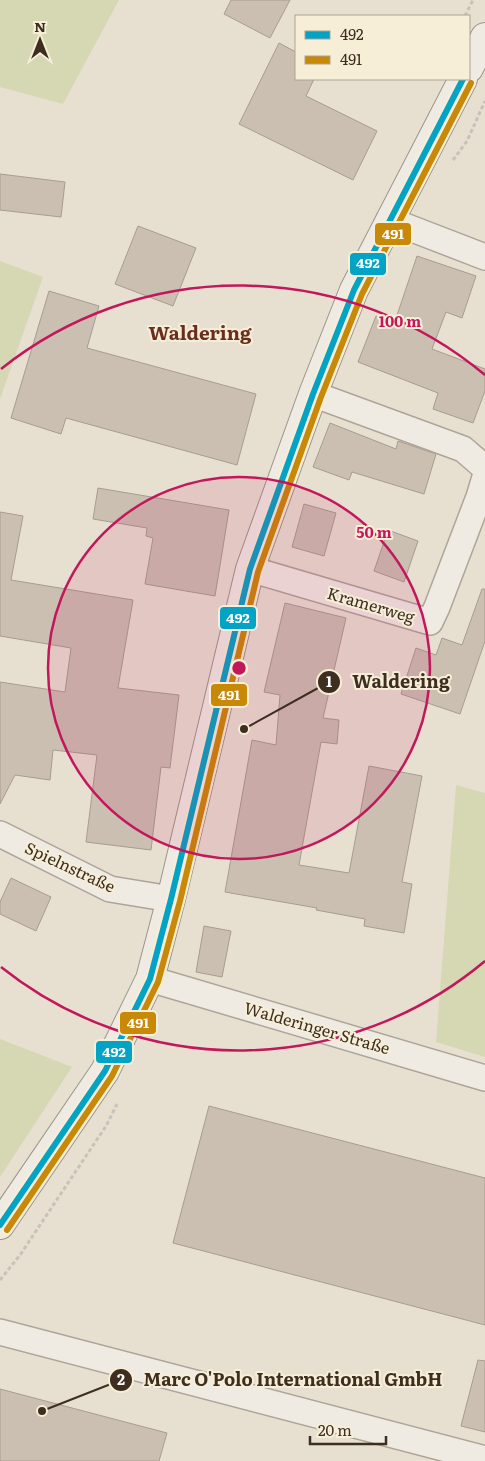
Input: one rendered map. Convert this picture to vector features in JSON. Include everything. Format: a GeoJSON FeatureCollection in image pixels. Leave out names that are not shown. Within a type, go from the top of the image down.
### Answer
{"type":"FeatureCollection","features":[{"type":"Feature","properties":{"kind":"main road"},"geometry":{"type":"LineString","coordinates":[[470,66],[485,37]]}},
{"type":"Feature","properties":{"kind":"main road"},"geometry":{"type":"LineString","coordinates":[[0,1225],[105,1071],[150,979],[250,569],[313,394],[354,290],[462,80]]}},
{"type":"Feature","properties":{"kind":"street"},"geometry":{"type":"LineString","coordinates":[[389,220],[485,257]]}},
{"type":"Feature","properties":{"kind":"street"},"geometry":{"type":"LineString","coordinates":[[313,394],[463,449],[485,468]]}},
{"type":"Feature","properties":{"kind":"street","name":"Kramerweg"},"geometry":{"type":"LineString","coordinates":[[250,569],[430,622],[438,607],[480,497],[485,477]]}},
{"type":"Feature","properties":{"kind":"street","name":"Spielnstraße"},"geometry":{"type":"LineString","coordinates":[[0,834],[110,889],[171,899]]}},
{"type":"Feature","properties":{"kind":"street","name":"Walderinger Straße"},"geometry":{"type":"LineString","coordinates":[[150,979],[485,1078]]}},
{"type":"Feature","properties":{"kind":"street"},"geometry":{"type":"LineString","coordinates":[[0,1332],[417,1452],[485,1459]]}},
{"type":"Feature","properties":{"kind":"path"},"geometry":{"type":"LineString","coordinates":[[466,15],[473,0]]}},
{"type":"Feature","properties":{"kind":"green space"},"geometry":{"type":"Polygon","coordinates":[[[0,0],[119,0],[63,104],[0,87],[0,0]]]}},
{"type":"Feature","properties":{"kind":"green space"},"geometry":{"type":"Polygon","coordinates":[[[0,261],[43,277],[0,399],[0,261]]]}},
{"type":"Feature","properties":{"kind":"green space"},"geometry":{"type":"Polygon","coordinates":[[[456,785],[485,793],[485,1057],[436,1042],[456,785]]]}},
{"type":"Feature","properties":{"kind":"green space"},"geometry":{"type":"Polygon","coordinates":[[[0,1039],[72,1067],[0,1177],[0,1039]]]}},
{"type":"Feature","properties":{"kind":"building"},"geometry":{"type":"Polygon","coordinates":[[[231,0],[290,0],[270,38],[224,14],[231,0]]]}},
{"type":"Feature","properties":{"kind":"building"},"geometry":{"type":"Polygon","coordinates":[[[279,43],[295,51],[295,80],[314,80],[306,96],[377,131],[353,180],[239,124],[279,43]]]}},
{"type":"Feature","properties":{"kind":"building"},"geometry":{"type":"Polygon","coordinates":[[[0,174],[65,182],[61,217],[0,210],[0,174]]]}},
{"type":"Feature","properties":{"kind":"building"},"geometry":{"type":"Polygon","coordinates":[[[138,226],[196,248],[173,306],[115,284],[138,226]]]}},
{"type":"Feature","properties":{"kind":"building"},"geometry":{"type":"Polygon","coordinates":[[[417,256],[476,276],[462,318],[446,312],[432,349],[485,369],[485,391],[473,423],[433,409],[438,393],[358,362],[376,316],[394,324],[417,256]]]}},
{"type":"Feature","properties":{"kind":"building"},"geometry":{"type":"Polygon","coordinates":[[[49,291],[99,306],[87,348],[256,394],[237,465],[66,418],[61,434],[11,418],[49,291]]]}},
{"type":"Feature","properties":{"kind":"building"},"geometry":{"type":"Polygon","coordinates":[[[330,423],[396,449],[398,441],[436,454],[424,494],[352,472],[349,480],[313,467],[330,423]]]}},
{"type":"Feature","properties":{"kind":"building"},"geometry":{"type":"Polygon","coordinates":[[[98,488],[229,510],[215,596],[145,584],[153,538],[146,536],[147,528],[93,519],[98,488]]]}},
{"type":"Feature","properties":{"kind":"building"},"geometry":{"type":"Polygon","coordinates":[[[304,504],[336,513],[324,556],[292,547],[304,504]]]}},
{"type":"Feature","properties":{"kind":"building"},"geometry":{"type":"Polygon","coordinates":[[[0,512],[23,516],[11,580],[133,600],[118,688],[179,695],[170,768],[161,767],[151,850],[86,842],[97,755],[53,750],[50,780],[15,775],[0,804],[0,682],[65,692],[71,648],[0,636],[0,512]]]}},
{"type":"Feature","properties":{"kind":"building"},"geometry":{"type":"Polygon","coordinates":[[[388,530],[418,541],[404,582],[374,571],[388,530]]]}},
{"type":"Feature","properties":{"kind":"building"},"geometry":{"type":"Polygon","coordinates":[[[482,589],[485,589],[485,641],[460,714],[401,694],[416,648],[436,655],[442,638],[462,645],[482,589]]]}},
{"type":"Feature","properties":{"kind":"building"},"geometry":{"type":"Polygon","coordinates":[[[285,603],[346,618],[323,718],[339,720],[337,744],[321,742],[299,865],[349,873],[369,766],[422,776],[402,882],[412,884],[404,933],[364,926],[365,919],[316,910],[317,908],[225,892],[252,740],[276,745],[280,695],[264,692],[285,603]]]}},
{"type":"Feature","properties":{"kind":"building"},"geometry":{"type":"Polygon","coordinates":[[[11,878],[51,897],[36,931],[0,914],[0,902],[11,878]]]}},
{"type":"Feature","properties":{"kind":"building"},"geometry":{"type":"Polygon","coordinates":[[[204,926],[231,931],[222,977],[196,972],[204,926]]]}},
{"type":"Feature","properties":{"kind":"building"},"geometry":{"type":"Polygon","coordinates":[[[209,1106],[485,1178],[485,1325],[173,1243],[209,1106]]]}},
{"type":"Feature","properties":{"kind":"building"},"geometry":{"type":"Polygon","coordinates":[[[478,1360],[485,1361],[485,1432],[461,1426],[478,1360]]]}},
{"type":"Feature","properties":{"kind":"building"},"geometry":{"type":"Polygon","coordinates":[[[0,1389],[167,1433],[159,1461],[0,1461],[0,1389]]]}},
{"type":"Feature","properties":{"kind":"transit line","name":"492"},"geometry":{"type":"LineString","coordinates":[[0,1225],[105,1071],[150,979],[250,569],[313,394],[354,290],[462,80]]}},
{"type":"Feature","properties":{"kind":"transit line","name":"491"},"geometry":{"type":"LineString","coordinates":[[7,1230],[112,1076],[158,982],[180,901],[258,572],[321,397],[362,294],[471,83]]}},
{"type":"Feature","properties":{"kind":"place","name":"Waldering"},"geometry":{"type":"Point","coordinates":[244,729]}},
{"type":"Feature","properties":{"kind":"place","name":"Marc O'Polo International GmbH"},"geometry":{"type":"Point","coordinates":[42,1411]}},
{"type":"Feature","properties":{"kind":"district","name":"Waldering"},"geometry":{"type":"Point","coordinates":[200,333]}}]}
